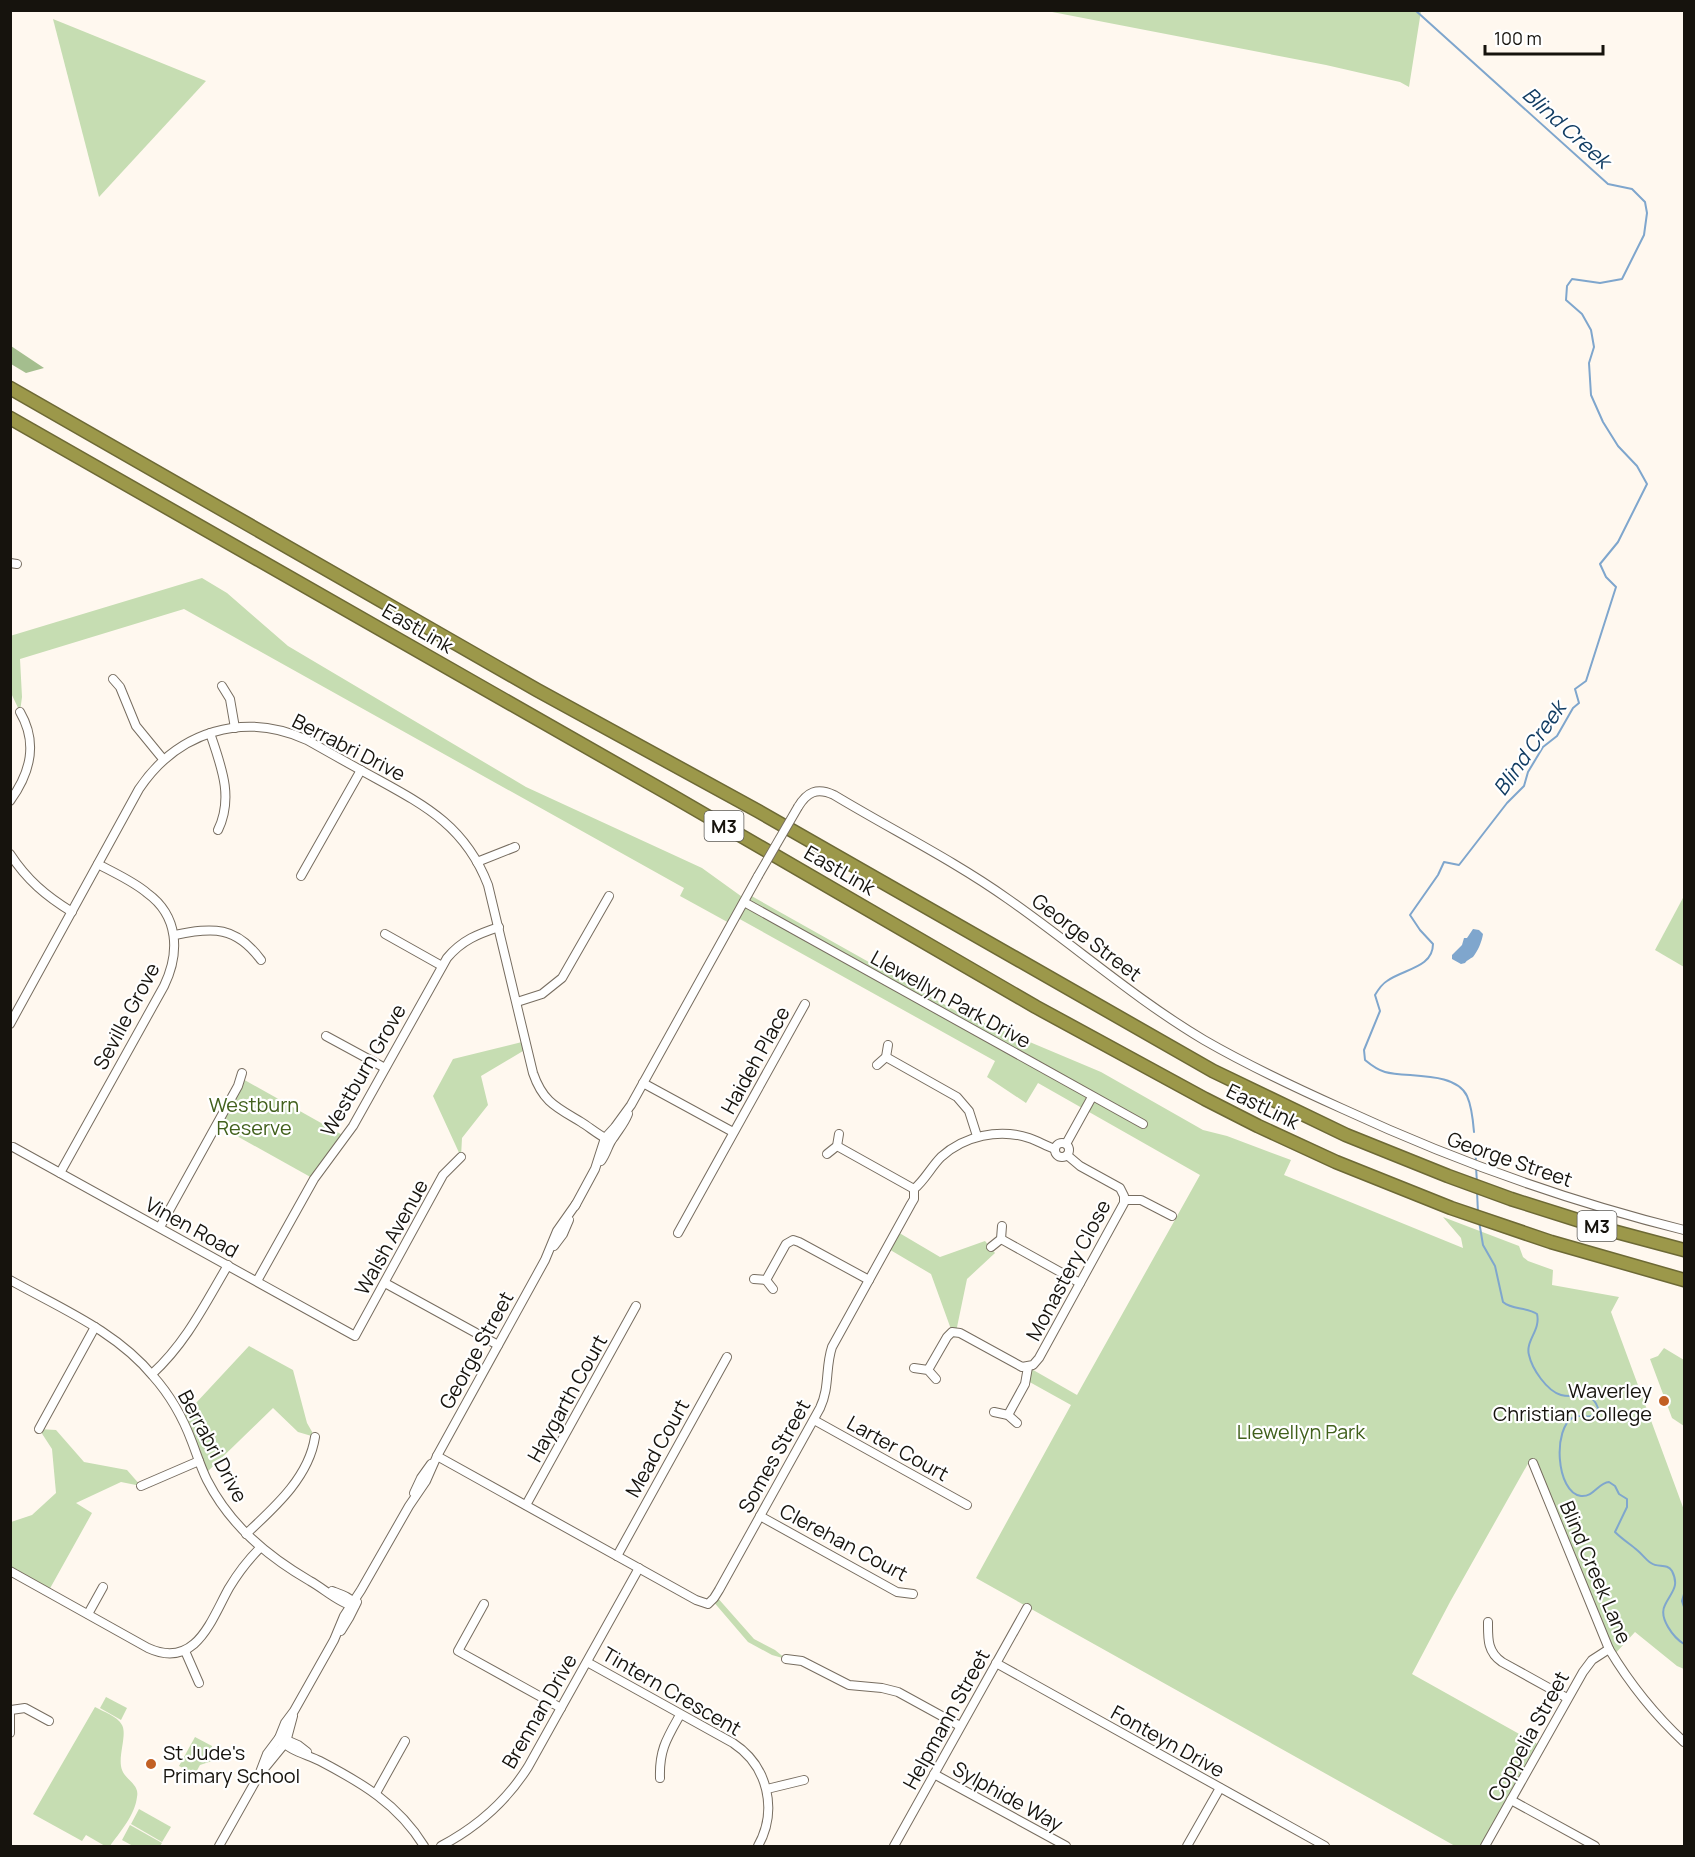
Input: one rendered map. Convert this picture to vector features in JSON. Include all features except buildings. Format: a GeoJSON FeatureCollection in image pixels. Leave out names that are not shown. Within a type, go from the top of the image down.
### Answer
{"type":"FeatureCollection","features":[{"type":"Feature","properties":{"kind":"highway","name":"EastLink"},"geometry":{"type":"LineString","coordinates":[[10,388],[537,690],[758,811],[1172,1048],[1288,1108],[1346,1135],[1511,1199],[1609,1230],[1684,1250]]}},
{"type":"Feature","properties":{"kind":"highway","name":"EastLink"},"geometry":{"type":"LineString","coordinates":[[10,418],[669,794],[1036,1007],[1258,1126],[1450,1208],[1551,1242],[1684,1280]]}},
{"type":"Feature","properties":{"kind":"street"},"geometry":{"type":"LineString","coordinates":[[113,679],[120,687],[136,726],[164,759]]}},
{"type":"Feature","properties":{"kind":"street"},"geometry":{"type":"LineString","coordinates":[[222,686],[230,699],[235,728]]}},
{"type":"Feature","properties":{"kind":"street"},"geometry":{"type":"LineString","coordinates":[[10,801],[22,780],[30,752],[30,732],[20,712]]}},
{"type":"Feature","properties":{"kind":"street","name":"Berrabri Drive"},"geometry":{"type":"LineString","coordinates":[[10,1024],[139,789],[164,759],[188,742],[210,733],[235,728],[272,728],[292,734],[419,802],[458,835],[477,862],[488,885],[538,1087],[555,1107],[608,1137]]}},
{"type":"Feature","properties":{"kind":"street"},"geometry":{"type":"LineString","coordinates":[[210,733],[226,786],[226,810],[218,830]]}},
{"type":"Feature","properties":{"kind":"street"},"geometry":{"type":"LineString","coordinates":[[301,876],[360,770]]}},
{"type":"Feature","properties":{"kind":"street","name":"George Street"},"geometry":{"type":"LineString","coordinates":[[219,1846],[260,1775],[267,1754],[284,1741],[294,1711],[334,1640],[346,1624],[353,1604],[409,1506],[421,1478],[437,1456],[545,1260],[562,1234],[595,1168],[607,1153],[608,1137],[625,1122],[631,1105],[758,876],[798,807],[810,792],[821,790],[834,795],[988,884],[1155,1008],[1204,1040],[1301,1091],[1445,1154],[1582,1201],[1684,1230]]}},
{"type":"Feature","properties":{"kind":"street"},"geometry":{"type":"LineString","coordinates":[[477,862],[514,847]]}},
{"type":"Feature","properties":{"kind":"street"},"geometry":{"type":"LineString","coordinates":[[10,854],[34,885],[72,912]]}},
{"type":"Feature","properties":{"kind":"street"},"geometry":{"type":"LineString","coordinates":[[98,864],[141,888],[154,898],[175,934],[203,930],[225,932],[243,940],[261,960]]}},
{"type":"Feature","properties":{"kind":"street"},"geometry":{"type":"LineString","coordinates":[[517,1002],[542,994],[557,983],[609,896]]}},
{"type":"Feature","properties":{"kind":"street","name":"Llewellyn Park Drive"},"geometry":{"type":"LineString","coordinates":[[744,902],[1143,1124]]}},
{"type":"Feature","properties":{"kind":"street","name":"Westburn Grove"},"geometry":{"type":"LineString","coordinates":[[257,1281],[312,1182],[353,1126],[442,966],[454,950],[469,938],[499,927]]}},
{"type":"Feature","properties":{"kind":"street","name":"Seville Grove"},"geometry":{"type":"LineString","coordinates":[[60,1173],[167,979],[174,959],[175,934]]}},
{"type":"Feature","properties":{"kind":"street"},"geometry":{"type":"LineString","coordinates":[[385,934],[442,966]]}},
{"type":"Feature","properties":{"kind":"street","name":"Haideh Place"},"geometry":{"type":"LineString","coordinates":[[678,1233],[805,1004]]}},
{"type":"Feature","properties":{"kind":"street"},"geometry":{"type":"LineString","coordinates":[[326,1036],[385,1068]]}},
{"type":"Feature","properties":{"kind":"street"},"geometry":{"type":"LineString","coordinates":[[877,1065],[886,1057],[888,1045]]}},
{"type":"Feature","properties":{"kind":"street"},"geometry":{"type":"LineString","coordinates":[[886,1057],[957,1097],[969,1111],[977,1136]]}},
{"type":"Feature","properties":{"kind":"street"},"geometry":{"type":"LineString","coordinates":[[160,1227],[238,1086],[242,1073]]}},
{"type":"Feature","properties":{"kind":"street","name":"Haideh Place"},"geometry":{"type":"LineString","coordinates":[[644,1083],[733,1132]]}},
{"type":"Feature","properties":{"kind":"street"},"geometry":{"type":"LineString","coordinates":[[1066,1144],[1092,1096]]}},
{"type":"Feature","properties":{"kind":"street"},"geometry":{"type":"LineString","coordinates":[[827,1154],[837,1146],[839,1134]]}},
{"type":"Feature","properties":{"kind":"street","name":"Somes Street"},"geometry":{"type":"LineString","coordinates":[[437,1456],[696,1600],[708,1604],[716,1596],[825,1397],[832,1347],[911,1204],[914,1189],[923,1182],[942,1156],[977,1136],[997,1134],[1019,1136],[1055,1149]]}},
{"type":"Feature","properties":{"kind":"street"},"geometry":{"type":"LineString","coordinates":[[1059,1144],[1066,1144],[1069,1149],[1067,1155],[1059,1157],[1055,1154],[1055,1149],[1059,1144]]}},
{"type":"Feature","properties":{"kind":"street"},"geometry":{"type":"LineString","coordinates":[[837,1146],[914,1189]]}},
{"type":"Feature","properties":{"kind":"street","name":"Vinen Road"},"geometry":{"type":"LineString","coordinates":[[14,1147],[355,1336]]}},
{"type":"Feature","properties":{"kind":"street","name":"Monastery Close"},"geometry":{"type":"LineString","coordinates":[[928,1370],[947,1337],[950,1333],[955,1332],[1019,1366],[1028,1367],[1035,1363],[1041,1355],[1125,1200],[1124,1194],[1116,1186],[1080,1166],[1067,1155]]}},
{"type":"Feature","properties":{"kind":"street","name":"Walsh Avenue"},"geometry":{"type":"LineString","coordinates":[[355,1336],[443,1175],[461,1157]]}},
{"type":"Feature","properties":{"kind":"street"},"geometry":{"type":"LineString","coordinates":[[1125,1200],[1141,1200],[1172,1216]]}},
{"type":"Feature","properties":{"kind":"street"},"geometry":{"type":"LineString","coordinates":[[991,1247],[1000,1239],[1002,1226]]}},
{"type":"Feature","properties":{"kind":"street"},"geometry":{"type":"LineString","coordinates":[[1000,1239],[1080,1283]]}},
{"type":"Feature","properties":{"kind":"street"},"geometry":{"type":"LineString","coordinates":[[766,1280],[786,1244],[793,1240],[869,1280]]}},
{"type":"Feature","properties":{"kind":"street"},"geometry":{"type":"LineString","coordinates":[[152,1374],[183,1341],[228,1265]]}},
{"type":"Feature","properties":{"kind":"street"},"geometry":{"type":"LineString","coordinates":[[754,1279],[766,1280],[773,1289]]}},
{"type":"Feature","properties":{"kind":"street","name":"Berrabri Drive"},"geometry":{"type":"LineString","coordinates":[[10,1280],[121,1344],[164,1389],[182,1418],[207,1479],[219,1500],[246,1534],[260,1548],[287,1567],[325,1589],[341,1594],[353,1604]]}},
{"type":"Feature","properties":{"kind":"street"},"geometry":{"type":"LineString","coordinates":[[385,1283],[498,1345]]}},
{"type":"Feature","properties":{"kind":"street","name":"Haygarth Court"},"geometry":{"type":"LineString","coordinates":[[526,1505],[636,1306]]}},
{"type":"Feature","properties":{"kind":"street"},"geometry":{"type":"LineString","coordinates":[[39,1429],[95,1327]]}},
{"type":"Feature","properties":{"kind":"street","name":"Mead Court"},"geometry":{"type":"LineString","coordinates":[[617,1556],[727,1357]]}},
{"type":"Feature","properties":{"kind":"street"},"geometry":{"type":"LineString","coordinates":[[1008,1415],[1025,1384],[1028,1367]]}},
{"type":"Feature","properties":{"kind":"street"},"geometry":{"type":"LineString","coordinates":[[914,1368],[928,1370],[936,1378]]}},
{"type":"Feature","properties":{"kind":"street"},"geometry":{"type":"LineString","coordinates":[[994,1412],[1008,1415],[1017,1423]]}},
{"type":"Feature","properties":{"kind":"street","name":"Larter Court"},"geometry":{"type":"LineString","coordinates":[[813,1420],[967,1505]]}},
{"type":"Feature","properties":{"kind":"street"},"geometry":{"type":"LineString","coordinates":[[246,1534],[293,1485],[310,1456],[315,1437]]}},
{"type":"Feature","properties":{"kind":"street"},"geometry":{"type":"LineString","coordinates":[[141,1486],[199,1461]]}},
{"type":"Feature","properties":{"kind":"street","name":"Blind Creek Lane"},"geometry":{"type":"LineString","coordinates":[[1533,1463],[1609,1649],[1645,1700],[1684,1742]]}},
{"type":"Feature","properties":{"kind":"street","name":"Clerehan Court"},"geometry":{"type":"LineString","coordinates":[[760,1516],[897,1592],[913,1594]]}},
{"type":"Feature","properties":{"kind":"street"},"geometry":{"type":"LineString","coordinates":[[10,1571],[159,1652],[177,1653],[194,1646],[201,1638],[238,1574],[260,1548]]}},
{"type":"Feature","properties":{"kind":"street","name":"Brennan Drive"},"geometry":{"type":"LineString","coordinates":[[441,1846],[482,1820],[514,1788],[639,1568]]}},
{"type":"Feature","properties":{"kind":"street"},"geometry":{"type":"LineString","coordinates":[[88,1614],[103,1587]]}},
{"type":"Feature","properties":{"kind":"street"},"geometry":{"type":"LineString","coordinates":[[484,1604],[458,1651],[561,1708]]}},
{"type":"Feature","properties":{"kind":"street","name":"Helpmann Street"},"geometry":{"type":"LineString","coordinates":[[894,1846],[1027,1608]]}},
{"type":"Feature","properties":{"kind":"street"},"geometry":{"type":"LineString","coordinates":[[1488,1622],[1488,1641],[1494,1656],[1567,1698]]}},
{"type":"Feature","properties":{"kind":"street","name":"Coppelia Street"},"geometry":{"type":"LineString","coordinates":[[1485,1846],[1567,1698],[1589,1664],[1609,1649]]}},
{"type":"Feature","properties":{"kind":"street"},"geometry":{"type":"LineString","coordinates":[[185,1650],[199,1683]]}},
{"type":"Feature","properties":{"kind":"street"},"geometry":{"type":"LineString","coordinates":[[786,1659],[802,1661],[849,1685],[898,1692],[960,1726]]}},
{"type":"Feature","properties":{"kind":"street","name":"Tintern Crescent"},"geometry":{"type":"LineString","coordinates":[[587,1662],[743,1751],[757,1767],[767,1789],[768,1819],[758,1846]]}},
{"type":"Feature","properties":{"kind":"street","name":"Fonteyn Drive"},"geometry":{"type":"LineString","coordinates":[[996,1663],[1325,1846]]}},
{"type":"Feature","properties":{"kind":"street"},"geometry":{"type":"LineString","coordinates":[[10,1733],[11,1710],[25,1708],[49,1721]]}},
{"type":"Feature","properties":{"kind":"street"},"geometry":{"type":"LineString","coordinates":[[660,1778],[659,1762],[664,1745],[680,1715]]}},
{"type":"Feature","properties":{"kind":"street"},"geometry":{"type":"LineString","coordinates":[[284,1741],[376,1793],[401,1816],[424,1846]]}},
{"type":"Feature","properties":{"kind":"street"},"geometry":{"type":"LineString","coordinates":[[376,1793],[405,1741]]}},
{"type":"Feature","properties":{"kind":"street","name":"Sylphide Way"},"geometry":{"type":"LineString","coordinates":[[934,1774],[1066,1846]]}},
{"type":"Feature","properties":{"kind":"street"},"geometry":{"type":"LineString","coordinates":[[767,1789],[804,1780]]}},
{"type":"Feature","properties":{"kind":"street"},"geometry":{"type":"LineString","coordinates":[[1187,1846],[1220,1788]]}},
{"type":"Feature","properties":{"kind":"street"},"geometry":{"type":"LineString","coordinates":[[1511,1800],[1595,1846]]}},
{"type":"Feature","properties":{"kind":"green space"},"geometry":{"type":"Polygon","coordinates":[[[1421,10],[1409,87],[1400,82],[1326,65],[1047,11],[1421,10]]]}},
{"type":"Feature","properties":{"kind":"green space"},"geometry":{"type":"Polygon","coordinates":[[[53,19],[206,81],[99,197],[53,19]]]}},
{"type":"Feature","properties":{"kind":"green space"},"geometry":{"type":"Polygon","coordinates":[[[10,346],[44,368],[26,373],[11,364],[10,346]]]}},
{"type":"Feature","properties":{"kind":"green space","name":"Llewellyn Park"},"geometry":{"type":"Polygon","coordinates":[[[202,578],[227,593],[288,646],[526,787],[702,868],[745,899],[748,894],[956,1011],[1101,1072],[1203,1130],[1227,1136],[1291,1160],[1284,1175],[1463,1248],[1461,1238],[1443,1217],[1519,1246],[1523,1257],[1528,1261],[1553,1270],[1552,1285],[1619,1297],[1611,1312],[1684,1510],[1684,1669],[1677,1666],[1635,1632],[1613,1656],[1530,1460],[1412,1674],[1541,1746],[1485,1846],[1455,1846],[976,1578],[1071,1405],[1026,1380],[1028,1367],[1077,1395],[1200,1175],[1038,1083],[1026,1103],[987,1077],[995,1061],[736,917],[731,924],[680,896],[684,888],[184,609],[20,659],[22,697],[20,712],[11,693],[10,636],[202,578]]]}},
{"type":"Feature","properties":{"kind":"green space"},"geometry":{"type":"Polygon","coordinates":[[[1684,896],[1684,967],[1655,950],[1684,896]]]}},
{"type":"Feature","properties":{"kind":"green space"},"geometry":{"type":"Polygon","coordinates":[[[526,1041],[528,1048],[481,1076],[488,1105],[462,1138],[461,1157],[433,1096],[453,1059],[526,1041]]]}},
{"type":"Feature","properties":{"kind":"green space","name":"Westburn Reserve"},"geometry":{"type":"Polygon","coordinates":[[[241,1078],[346,1137],[314,1179],[217,1125],[241,1078]]]}},
{"type":"Feature","properties":{"kind":"green space"},"geometry":{"type":"Polygon","coordinates":[[[896,1231],[940,1257],[985,1241],[995,1253],[967,1279],[956,1332],[952,1332],[931,1274],[887,1248],[896,1231]]]}},
{"type":"Feature","properties":{"kind":"green space"},"geometry":{"type":"Polygon","coordinates":[[[249,1346],[293,1370],[307,1423],[315,1437],[298,1432],[273,1408],[205,1474],[182,1418],[249,1346]]]}},
{"type":"Feature","properties":{"kind":"green space"},"geometry":{"type":"Polygon","coordinates":[[[1664,1348],[1684,1360],[1684,1426],[1672,1418],[1650,1359],[1658,1356],[1664,1348]]]}},
{"type":"Feature","properties":{"kind":"green space"},"geometry":{"type":"Polygon","coordinates":[[[39,1429],[56,1430],[84,1462],[127,1470],[141,1486],[121,1482],[76,1503],[92,1513],[48,1592],[11,1571],[11,1522],[32,1515],[56,1493],[52,1449],[39,1429]]]}},
{"type":"Feature","properties":{"kind":"green space"},"geometry":{"type":"Polygon","coordinates":[[[716,1596],[754,1639],[775,1650],[786,1659],[772,1655],[748,1642],[712,1600],[716,1596]]]}},
{"type":"Feature","properties":{"kind":"green space"},"geometry":{"type":"Polygon","coordinates":[[[106,1697],[127,1708],[121,1720],[100,1708],[106,1697]]]}},
{"type":"Feature","properties":{"kind":"green space"},"geometry":{"type":"Polygon","coordinates":[[[95,1707],[114,1717],[122,1725],[124,1733],[121,1755],[122,1771],[137,1792],[136,1804],[130,1817],[110,1846],[105,1846],[86,1835],[82,1841],[33,1814],[95,1707]]]}},
{"type":"Feature","properties":{"kind":"green space"},"geometry":{"type":"Polygon","coordinates":[[[195,1737],[212,1746],[212,1761],[200,1765],[195,1774],[179,1766],[195,1737]]]}},
{"type":"Feature","properties":{"kind":"green space"},"geometry":{"type":"Polygon","coordinates":[[[139,1809],[171,1827],[162,1842],[131,1824],[139,1809]]]}},
{"type":"Feature","properties":{"kind":"green space"},"geometry":{"type":"Polygon","coordinates":[[[130,1825],[162,1843],[160,1846],[133,1846],[122,1840],[130,1825]]]}},
{"type":"Feature","properties":{"kind":"water"},"geometry":{"type":"Polygon","coordinates":[[[1473,929],[1483,934],[1481,943],[1473,957],[1461,964],[1452,959],[1452,955],[1473,929]]]}},
{"type":"Feature","properties":{"kind":"waterway","name":"Blind Creek"},"geometry":{"type":"LineString","coordinates":[[1415,10],[1608,184],[1632,189],[1645,202],[1647,213],[1644,235],[1622,279],[1600,283],[1572,279],[1567,286],[1566,300],[1582,314],[1591,330],[1594,347],[1589,363],[1591,395],[1603,422],[1618,446],[1637,466],[1647,484],[1618,542],[1600,564],[1606,577],[1616,587],[1586,681],[1575,689],[1579,703],[1573,708],[1557,736],[1543,747],[1528,772],[1524,786],[1507,803],[1459,865],[1444,862],[1438,875],[1410,915],[1433,944],[1432,952],[1423,963],[1387,981],[1377,991],[1375,995],[1380,1011],[1364,1050],[1365,1060],[1382,1071],[1442,1079],[1461,1088],[1470,1105],[1474,1132]]}},
{"type":"Feature","properties":{"kind":"waterway","name":"Blind Creek"},"geometry":{"type":"LineString","coordinates":[[1475,1144],[1476,1162]]}},
{"type":"Feature","properties":{"kind":"waterway","name":"Blind Creek"},"geometry":{"type":"LineString","coordinates":[[1476,1167],[1477,1183]]}},
{"type":"Feature","properties":{"kind":"waterway","name":"Blind Creek"},"geometry":{"type":"LineString","coordinates":[[1477,1191],[1478,1213]]}},
{"type":"Feature","properties":{"kind":"waterway","name":"Blind Creek"},"geometry":{"type":"LineString","coordinates":[[1479,1221],[1483,1245],[1495,1266],[1503,1302],[1537,1314],[1537,1325],[1528,1350],[1537,1373],[1556,1393],[1567,1396],[1587,1396],[1595,1402],[1598,1408],[1592,1416],[1574,1417],[1567,1423],[1562,1433],[1560,1459],[1566,1484],[1573,1492],[1585,1496],[1609,1482],[1615,1486],[1619,1494],[1627,1499],[1627,1507],[1615,1532],[1651,1563],[1668,1567],[1672,1571],[1675,1585],[1663,1610],[1665,1621],[1684,1644]]}},
{"type":"Feature","properties":{"kind":"waterway","name":"Blind Creek"},"geometry":{"type":"LineString","coordinates":[[1684,1594],[1682,1601],[1684,1607]]}},
{"type":"Feature","properties":{"kind":"place","name":"Waverley Christian College"},"geometry":{"type":"Point","coordinates":[1664,1401]}},
{"type":"Feature","properties":{"kind":"place","name":"St Jude's Primary School"},"geometry":{"type":"Point","coordinates":[151,1764]}}]}
